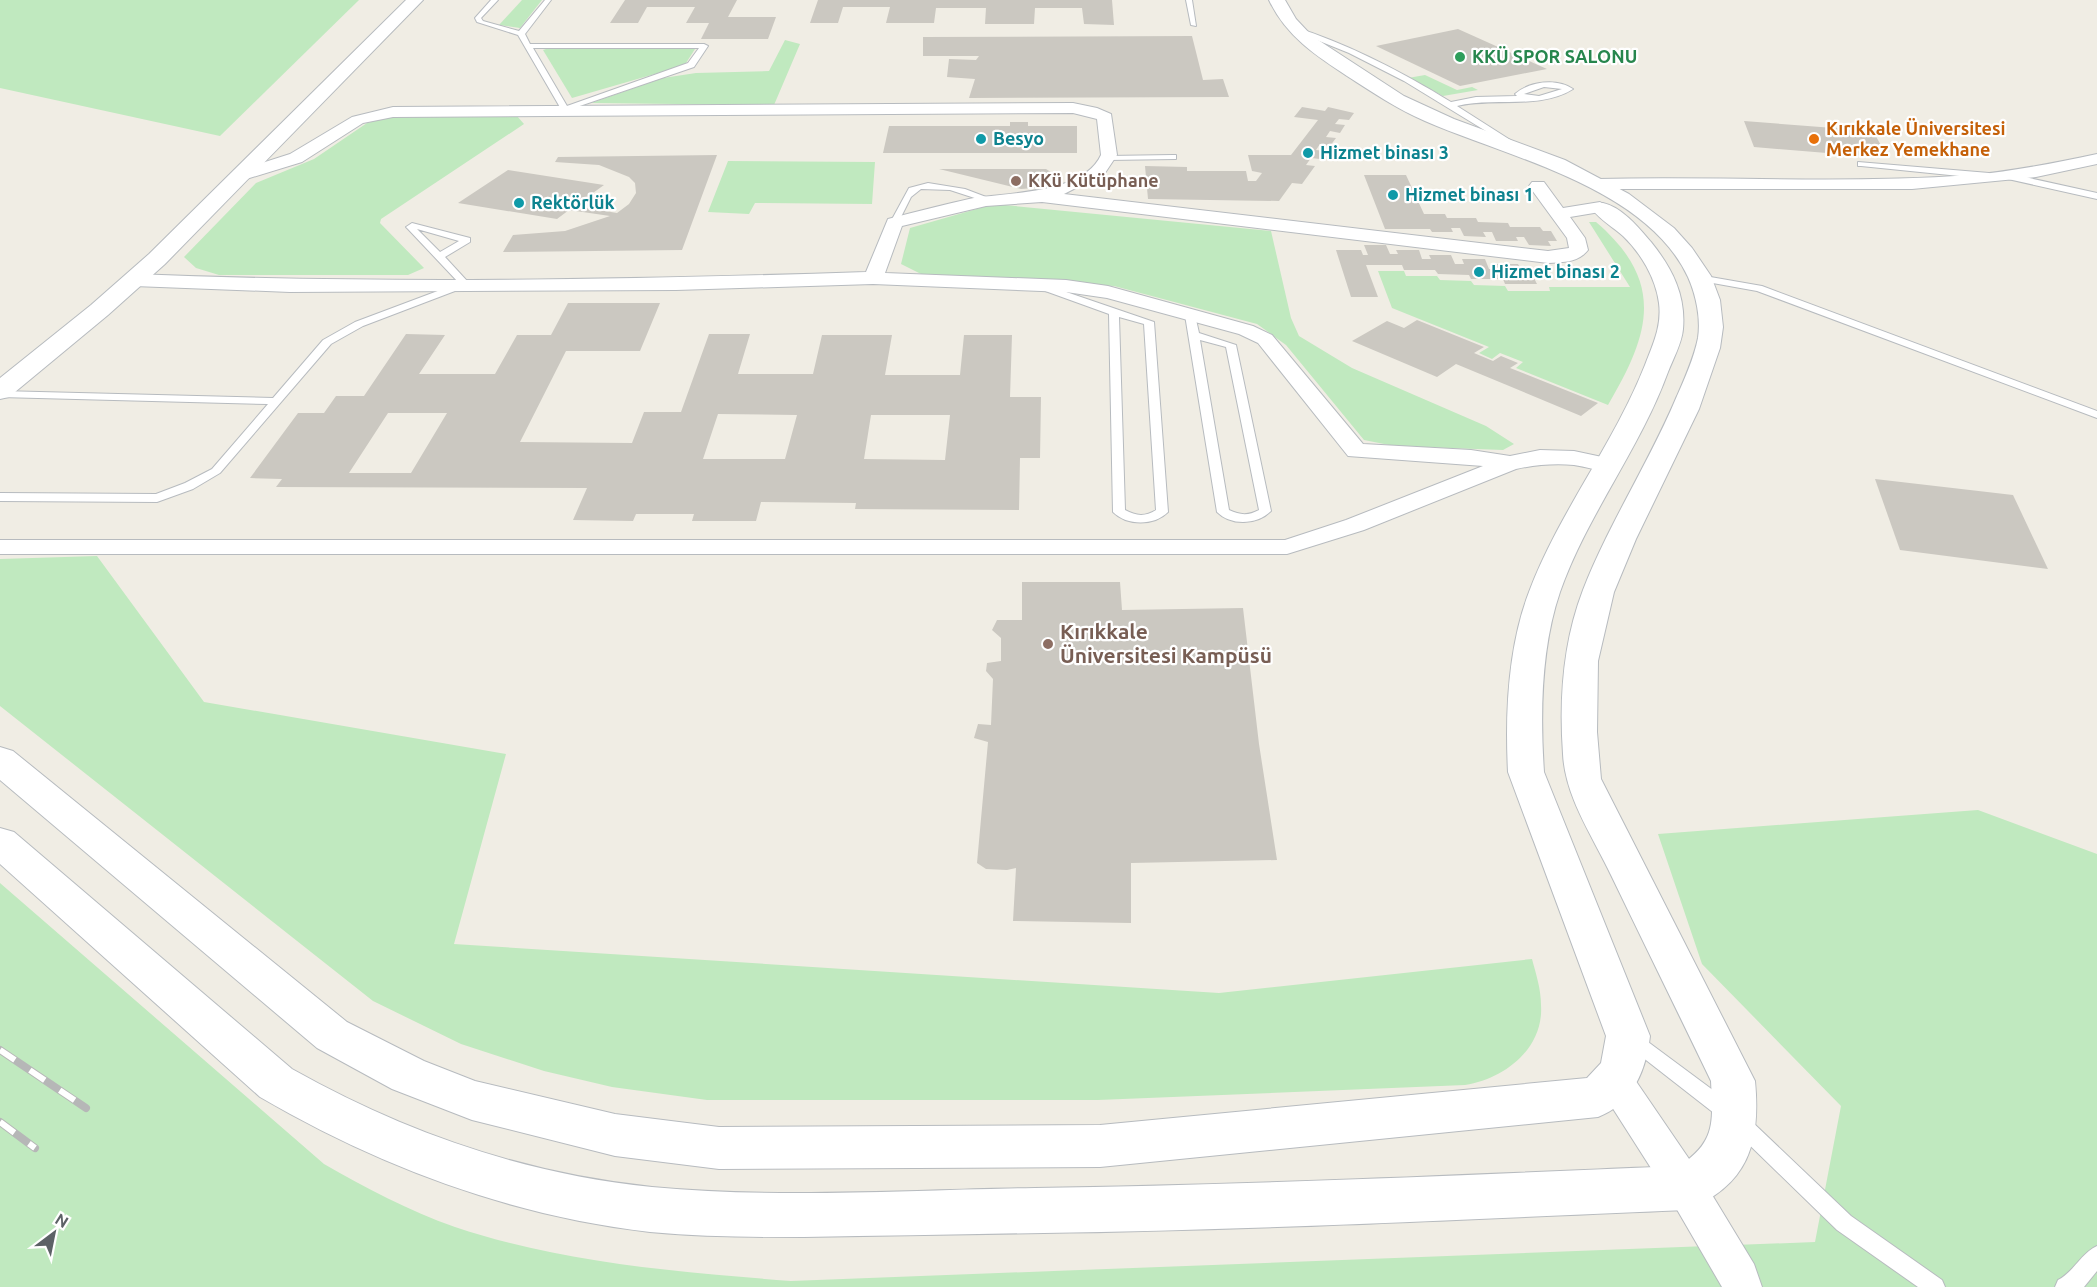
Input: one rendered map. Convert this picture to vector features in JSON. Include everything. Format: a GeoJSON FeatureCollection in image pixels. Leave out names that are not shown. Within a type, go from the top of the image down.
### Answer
{"type":"FeatureCollection","features":[{"type":"Feature","properties":{"kind":"street"},"geometry":{"type":"LineString","coordinates":[[186,202],[331,56],[392,0]]}},
{"type":"Feature","properties":{"kind":"street"},"geometry":{"type":"LineString","coordinates":[[0,393],[134,280],[243,175],[355,56],[415,0]]}},
{"type":"Feature","properties":{"kind":"street"},"geometry":{"type":"LineString","coordinates":[[1253,0],[1263,23],[1282,43],[1380,108],[1429,131],[1523,165],[1561,183],[1609,198]]}},
{"type":"Feature","properties":{"kind":"street"},"geometry":{"type":"LineString","coordinates":[[0,842],[276,1083],[317,1108],[382,1139],[479,1174],[532,1187],[615,1203],[704,1213],[1105,1210],[1686,1188],[1711,1173],[1727,1155],[1736,1120],[1734,1081],[1583,779],[1578,710],[1581,661],[1587,627],[1604,576],[1686,409],[1708,348],[1711,317],[1681,277],[1673,240],[1609,198],[1514,146],[1449,124],[1404,104],[1323,53],[1286,15]]}},
{"type":"Feature","properties":{"kind":"street"},"geometry":{"type":"LineString","coordinates":[[215,175],[243,175],[296,158],[351,123],[374,115],[393,112],[565,109],[1078,108],[1105,117],[1108,158],[1087,178],[1042,197]]}},
{"type":"Feature","properties":{"kind":"street"},"geometry":{"type":"LineString","coordinates":[[1559,214],[1653,182],[1902,186],[2052,169],[2097,159]]}},
{"type":"Feature","properties":{"kind":"street"},"geometry":{"type":"LineString","coordinates":[[873,278],[894,224],[990,200],[1042,197],[1548,257],[1570,256],[1579,250],[1576,238],[1538,186]]}},
{"type":"Feature","properties":{"kind":"street"},"geometry":{"type":"LineString","coordinates":[[0,760],[332,1035],[388,1066],[450,1092],[565,1126],[615,1135],[719,1148],[1100,1146],[1566,1102],[1598,1097],[1616,1082],[1626,1055],[1628,1036],[1526,772],[1524,742],[1526,675],[1537,615],[1557,563],[1645,399],[1668,340],[1681,277]]}},
{"type":"Feature","properties":{"kind":"street"},"geometry":{"type":"LineString","coordinates":[[103,279],[290,286],[676,284],[873,278],[1093,289],[1192,325],[1246,330],[1267,340],[1356,451],[1472,457],[1510,463]]}},
{"type":"Feature","properties":{"kind":"street"},"geometry":{"type":"LineString","coordinates":[[0,547],[1287,547],[1355,525],[1510,463],[1540,457],[1574,458],[1652,477]]}},
{"type":"Feature","properties":{"kind":"street"},"geometry":{"type":"LineString","coordinates":[[1616,1082],[1686,1188],[1740,1278],[1742,1287]]}},
{"type":"Feature","properties":{"kind":"lane"},"geometry":{"type":"LineString","coordinates":[[495,0],[478,18],[480,22],[522,34]]}},
{"type":"Feature","properties":{"kind":"lane"},"geometry":{"type":"LineString","coordinates":[[522,34],[548,0]]}},
{"type":"Feature","properties":{"kind":"lane"},"geometry":{"type":"LineString","coordinates":[[1189,0],[1194,25]]}},
{"type":"Feature","properties":{"kind":"lane"},"geometry":{"type":"LineString","coordinates":[[1286,15],[1450,105],[1514,146]]}},
{"type":"Feature","properties":{"kind":"lane"},"geometry":{"type":"LineString","coordinates":[[522,34],[527,46],[565,109],[691,65],[704,46],[527,46]]}},
{"type":"Feature","properties":{"kind":"lane"},"geometry":{"type":"LineString","coordinates":[[1450,105],[1476,99],[1540,98],[1569,89],[1561,85],[1548,85],[1519,94],[1527,98]]}},
{"type":"Feature","properties":{"kind":"lane"},"geometry":{"type":"LineString","coordinates":[[1108,158],[1173,157]]}},
{"type":"Feature","properties":{"kind":"lane"},"geometry":{"type":"LineString","coordinates":[[1861,164],[1996,176],[2097,196]]}},
{"type":"Feature","properties":{"kind":"lane"},"geometry":{"type":"LineString","coordinates":[[894,224],[912,191],[919,187],[962,190],[990,200]]}},
{"type":"Feature","properties":{"kind":"lane"},"geometry":{"type":"LineString","coordinates":[[0,497],[157,498],[216,471],[319,349],[336,336],[359,324],[465,284],[438,257],[411,227],[415,225],[467,240],[438,257]]}},
{"type":"Feature","properties":{"kind":"lane"},"geometry":{"type":"LineString","coordinates":[[1681,277],[1759,288],[2097,415]]}},
{"type":"Feature","properties":{"kind":"lane"},"geometry":{"type":"LineString","coordinates":[[1035,285],[1149,322],[1162,512],[1149,519],[1133,519],[1119,512],[1114,312]]}},
{"type":"Feature","properties":{"kind":"lane"},"geometry":{"type":"LineString","coordinates":[[1192,325],[1231,345],[1265,511],[1253,519],[1238,519],[1223,512],[1192,325]]}},
{"type":"Feature","properties":{"kind":"lane"},"geometry":{"type":"LineString","coordinates":[[0,393],[274,401]]}},
{"type":"Feature","properties":{"kind":"lane"},"geometry":{"type":"LineString","coordinates":[[1628,1036],[1736,1120],[1844,1223],[1935,1287]]}},
{"type":"Feature","properties":{"kind":"lane"},"geometry":{"type":"LineString","coordinates":[[2065,1287],[2075,1282],[2097,1256]]}},
{"type":"Feature","properties":{"kind":"green space"},"geometry":{"type":"Polygon","coordinates":[[[0,0],[359,0],[220,136],[0,88],[0,0]]]}},
{"type":"Feature","properties":{"kind":"green space"},"geometry":{"type":"Polygon","coordinates":[[[522,0],[542,0],[520,28],[499,25],[522,0]]]}},
{"type":"Feature","properties":{"kind":"green space"},"geometry":{"type":"Polygon","coordinates":[[[785,40],[800,44],[774,105],[591,103],[663,78],[696,73],[769,71],[785,40]]]}},
{"type":"Feature","properties":{"kind":"green space"},"geometry":{"type":"Polygon","coordinates":[[[549,48],[695,49],[686,63],[672,69],[572,98],[543,50],[549,48]]]}},
{"type":"Feature","properties":{"kind":"green space"},"geometry":{"type":"Polygon","coordinates":[[[1425,75],[1457,90],[1472,87],[1478,90],[1443,96],[1408,78],[1425,75]]]}},
{"type":"Feature","properties":{"kind":"green space"},"geometry":{"type":"Polygon","coordinates":[[[517,116],[524,124],[381,219],[380,223],[424,268],[408,275],[219,275],[196,268],[184,257],[256,183],[314,159],[367,123],[391,117],[517,116]]]}},
{"type":"Feature","properties":{"kind":"green space"},"geometry":{"type":"Polygon","coordinates":[[[728,161],[875,162],[872,204],[755,203],[749,214],[708,212],[728,161]]]}},
{"type":"Feature","properties":{"kind":"green space"},"geometry":{"type":"Polygon","coordinates":[[[994,204],[1271,231],[1291,318],[1299,336],[1352,368],[1486,426],[1514,444],[1503,450],[1394,446],[1364,440],[1286,345],[1257,324],[1114,286],[923,275],[901,264],[910,228],[994,204]]]}},
{"type":"Feature","properties":{"kind":"green space"},"geometry":{"type":"Polygon","coordinates":[[[1589,222],[1596,222],[1618,244],[1633,266],[1642,288],[1644,309],[1641,332],[1634,355],[1608,405],[1516,368],[1523,362],[1500,353],[1492,359],[1479,353],[1489,347],[1392,308],[1378,271],[1404,271],[1406,276],[1437,276],[1440,280],[1471,281],[1474,285],[1505,286],[1508,291],[1550,291],[1549,287],[1630,287],[1589,222]]]}},
{"type":"Feature","properties":{"kind":"green space"},"geometry":{"type":"Polygon","coordinates":[[[97,556],[204,702],[506,754],[454,944],[1219,993],[1532,959],[1541,999],[1540,1021],[1536,1035],[1529,1048],[1507,1068],[1480,1082],[1465,1085],[1098,1100],[707,1100],[612,1087],[544,1071],[461,1044],[373,1001],[0,706],[0,559],[97,556]]]}},
{"type":"Feature","properties":{"kind":"green space"},"geometry":{"type":"Polygon","coordinates":[[[1978,810],[2097,854],[2097,1287],[0,1287],[0,883],[324,1164],[356,1182],[421,1214],[455,1227],[537,1249],[621,1264],[791,1281],[1815,1242],[1841,1106],[1702,964],[1658,834],[1978,810]]]}},
{"type":"Feature","properties":{"kind":"building"},"geometry":{"type":"Polygon","coordinates":[[[625,0],[737,0],[728,17],[776,17],[768,39],[701,39],[709,23],[686,23],[695,7],[647,7],[638,23],[610,23],[625,0]]]}},
{"type":"Feature","properties":{"kind":"building"},"geometry":{"type":"Polygon","coordinates":[[[818,0],[1112,0],[1114,25],[1084,24],[1082,8],[1035,8],[1034,24],[985,24],[986,8],[936,8],[934,23],[886,23],[890,7],[843,7],[838,23],[810,23],[818,0]]]}},
{"type":"Feature","properties":{"kind":"building","name":"KKÜ SPOR SALONU"},"geometry":{"type":"Polygon","coordinates":[[[1458,29],[1547,69],[1460,86],[1376,46],[1458,29]]]}},
{"type":"Feature","properties":{"kind":"building"},"geometry":{"type":"Polygon","coordinates":[[[1192,36],[1203,80],[1223,79],[1229,97],[969,98],[975,79],[947,77],[949,59],[976,60],[979,56],[923,56],[923,37],[1192,36]]]}},
{"type":"Feature","properties":{"kind":"building","name":"Hizmet binası 3"},"geometry":{"type":"Polygon","coordinates":[[[1302,107],[1325,111],[1328,107],[1354,113],[1349,120],[1339,119],[1335,124],[1345,125],[1340,133],[1330,131],[1326,137],[1336,138],[1330,146],[1320,144],[1316,150],[1326,151],[1320,159],[1311,158],[1306,165],[1315,166],[1302,184],[1292,183],[1279,201],[1148,199],[1145,166],[1187,167],[1187,171],[1246,171],[1248,181],[1256,181],[1262,173],[1252,171],[1248,155],[1291,155],[1318,120],[1294,117],[1302,107]]]}},
{"type":"Feature","properties":{"kind":"building","name":"Kırıkkale Üniversitesi Merkez Yemekhane"},"geometry":{"type":"Polygon","coordinates":[[[1744,121],[1873,131],[1888,158],[1754,147],[1744,121]]]}},
{"type":"Feature","properties":{"kind":"building","name":"Besyo"},"geometry":{"type":"Polygon","coordinates":[[[1010,122],[1028,122],[1028,126],[1077,126],[1077,153],[883,153],[889,126],[1010,126],[1010,122]]]}},
{"type":"Feature","properties":{"kind":"building","name":"Rektörlük"},"geometry":{"type":"Polygon","coordinates":[[[717,155],[682,250],[503,252],[513,235],[565,231],[610,216],[569,210],[557,219],[458,203],[508,170],[604,185],[575,206],[617,213],[629,204],[636,193],[635,183],[629,177],[599,165],[555,162],[558,157],[717,155]]]}},
{"type":"Feature","properties":{"kind":"building","name":"KKü Kütüphane"},"geometry":{"type":"Polygon","coordinates":[[[939,169],[1046,169],[1054,174],[1034,188],[1021,189],[939,169]]]}},
{"type":"Feature","properties":{"kind":"building","name":"Hizmet binası 1"},"geometry":{"type":"Polygon","coordinates":[[[1364,175],[1406,175],[1424,214],[1445,214],[1447,218],[1476,218],[1478,222],[1508,223],[1510,227],[1540,227],[1543,231],[1551,231],[1557,241],[1548,241],[1551,246],[1529,245],[1524,237],[1516,237],[1518,241],[1496,241],[1492,232],[1483,232],[1486,237],[1464,236],[1460,228],[1451,228],[1453,232],[1432,232],[1430,229],[1385,229],[1364,175]]]}},
{"type":"Feature","properties":{"kind":"building","name":"Hizmet binası 2"},"geometry":{"type":"Polygon","coordinates":[[[1364,245],[1386,245],[1390,254],[1398,254],[1396,250],[1419,250],[1422,259],[1431,259],[1429,255],[1451,255],[1455,264],[1464,264],[1462,259],[1485,259],[1489,269],[1498,269],[1495,264],[1518,264],[1523,274],[1532,274],[1537,284],[1505,284],[1503,279],[1471,279],[1469,275],[1438,274],[1435,270],[1404,270],[1402,265],[1366,265],[1378,297],[1351,297],[1336,250],[1361,250],[1363,255],[1368,255],[1364,245]]]}},
{"type":"Feature","properties":{"kind":"building"},"geometry":{"type":"Polygon","coordinates":[[[568,303],[660,303],[640,351],[566,351],[520,442],[632,443],[644,412],[681,412],[709,334],[750,334],[738,374],[813,374],[822,335],[892,335],[885,375],[960,375],[964,335],[1012,335],[1010,397],[1041,397],[1040,458],[1020,458],[1019,510],[855,509],[856,503],[761,502],[756,521],[692,521],[694,514],[636,514],[633,521],[573,520],[587,488],[276,487],[282,479],[250,478],[298,413],[324,413],[336,396],[364,396],[406,334],[445,335],[419,374],[495,374],[517,335],[551,335],[568,303]],[[388,413],[349,473],[411,473],[447,413],[388,413]],[[718,414],[703,459],[785,459],[797,415],[718,414]],[[871,415],[864,459],[945,460],[950,415],[871,415]]]}},
{"type":"Feature","properties":{"kind":"building"},"geometry":{"type":"Polygon","coordinates":[[[1417,320],[1484,347],[1474,353],[1493,361],[1501,356],[1518,363],[1510,368],[1598,403],[1581,416],[1456,364],[1437,377],[1352,341],[1387,321],[1404,328],[1417,320]]]}},
{"type":"Feature","properties":{"kind":"building"},"geometry":{"type":"Polygon","coordinates":[[[1875,479],[2013,495],[2048,569],[1900,550],[1875,479]]]}},
{"type":"Feature","properties":{"kind":"building"},"geometry":{"type":"Polygon","coordinates":[[[1022,582],[1120,582],[1122,610],[1243,608],[1259,744],[1277,860],[1131,863],[1131,923],[1013,921],[1016,868],[986,869],[977,863],[988,742],[974,738],[978,724],[991,725],[993,679],[986,671],[987,663],[1001,661],[1001,638],[992,630],[997,620],[1022,620],[1022,582]]]}},
{"type":"Feature","properties":{"kind":"railway"},"geometry":{"type":"LineString","coordinates":[[0,1050],[86,1108]]}},
{"type":"Feature","properties":{"kind":"railway"},"geometry":{"type":"LineString","coordinates":[[0,1122],[35,1148]]}},
{"type":"Feature","properties":{"kind":"place","name":"KKÜ SPOR SALONU"},"geometry":{"type":"Point","coordinates":[1460,57]}},
{"type":"Feature","properties":{"kind":"place","name":"Besyo"},"geometry":{"type":"Point","coordinates":[981,139]}},
{"type":"Feature","properties":{"kind":"place","name":"Kırıkkale Üniversitesi Merkez Yemekhane"},"geometry":{"type":"Point","coordinates":[1814,139]}},
{"type":"Feature","properties":{"kind":"place","name":"Hizmet binası 3"},"geometry":{"type":"Point","coordinates":[1308,153]}},
{"type":"Feature","properties":{"kind":"place","name":"KKü Kütüphane"},"geometry":{"type":"Point","coordinates":[1016,181]}},
{"type":"Feature","properties":{"kind":"place","name":"Hizmet binası 1"},"geometry":{"type":"Point","coordinates":[1393,195]}},
{"type":"Feature","properties":{"kind":"place","name":"Rektörlük"},"geometry":{"type":"Point","coordinates":[519,203]}},
{"type":"Feature","properties":{"kind":"place","name":"Hizmet binası 2"},"geometry":{"type":"Point","coordinates":[1479,272]}},
{"type":"Feature","properties":{"kind":"place","name":"Kırıkkale Üniversitesi Kampüsü"},"geometry":{"type":"Point","coordinates":[1048,644]}}]}
